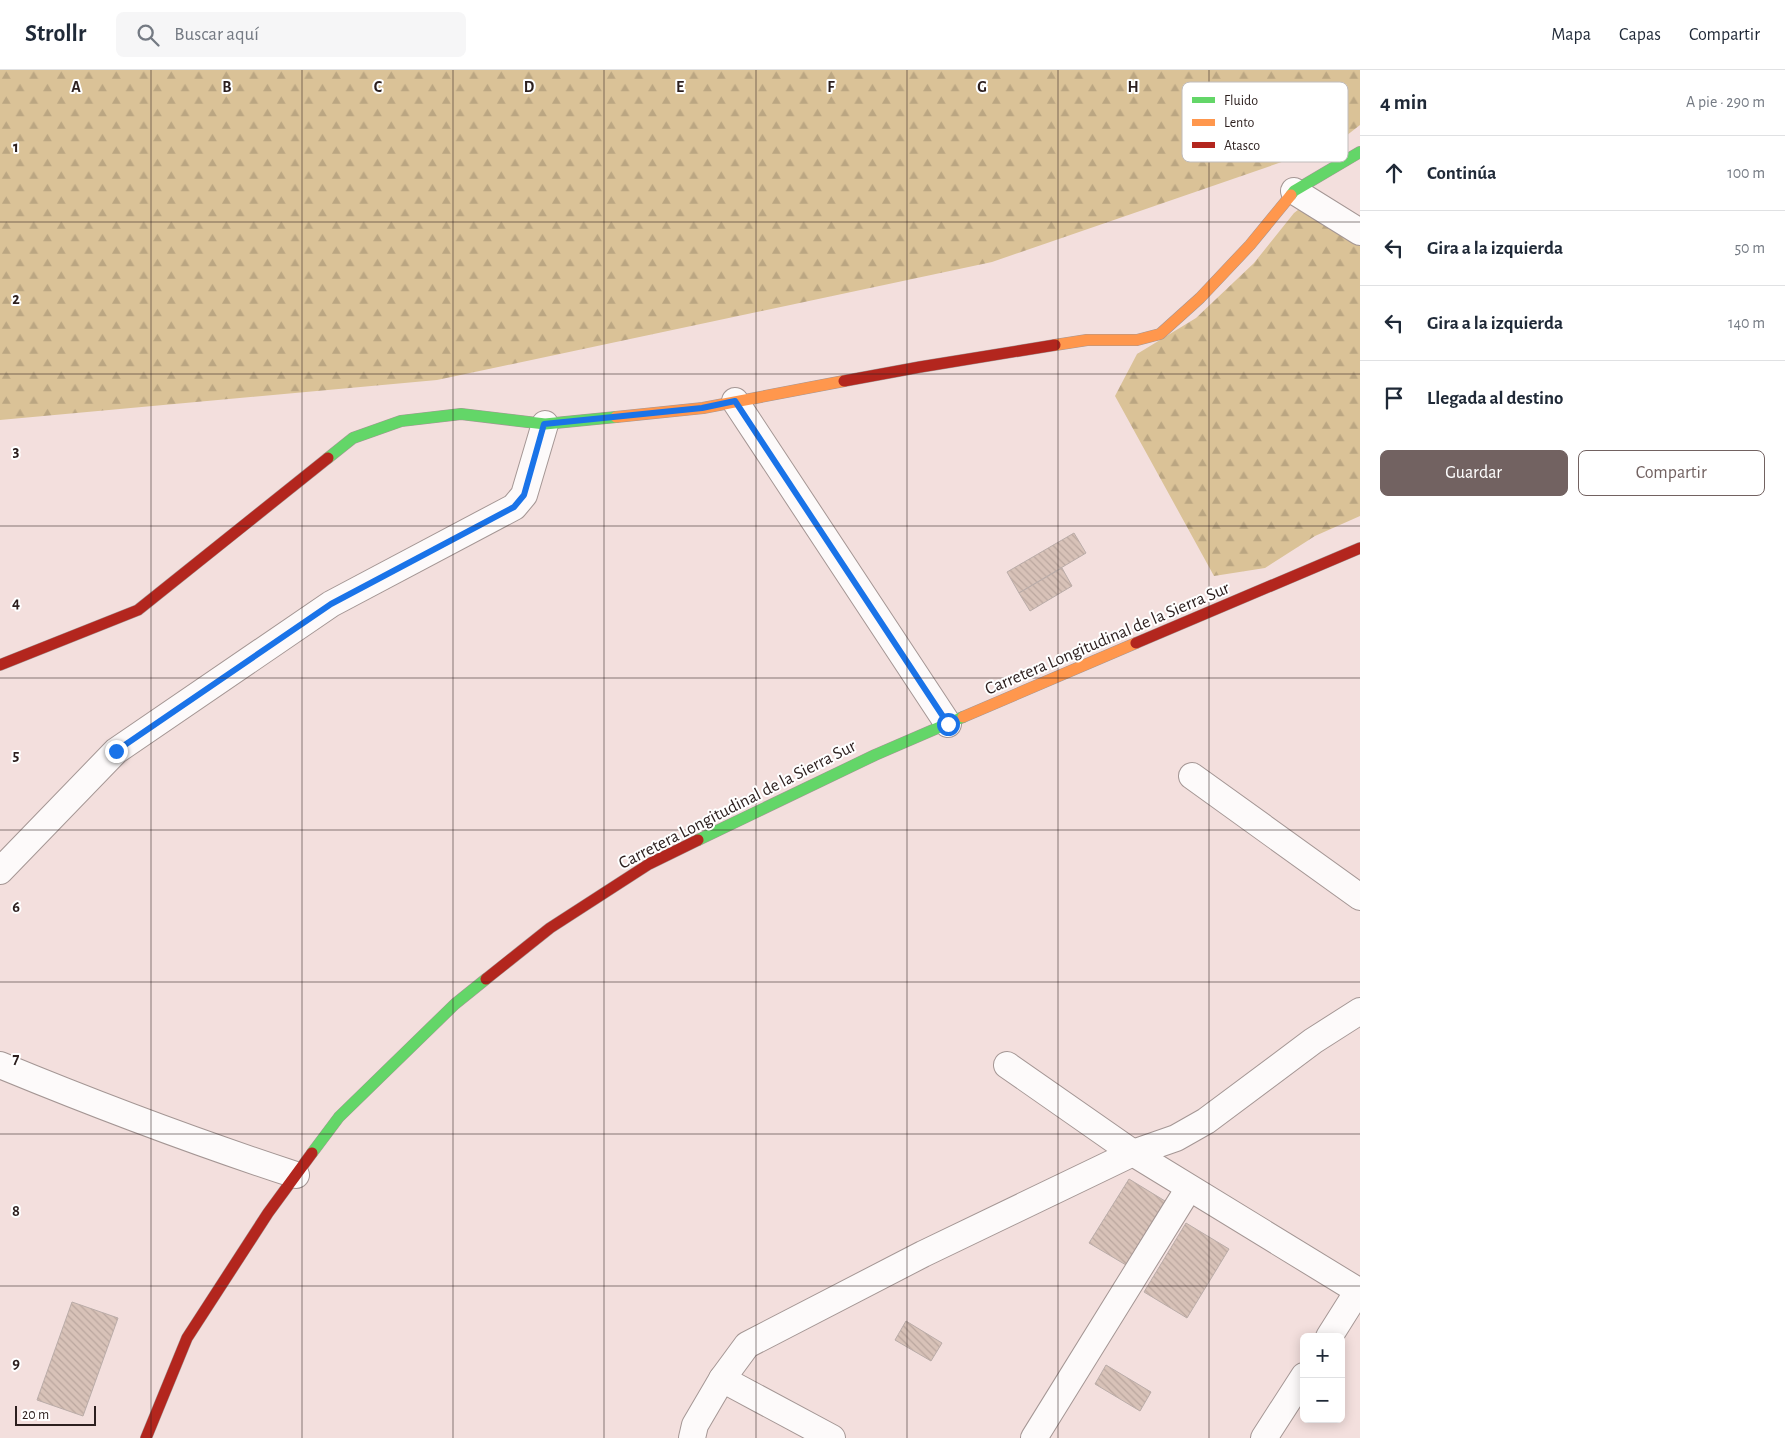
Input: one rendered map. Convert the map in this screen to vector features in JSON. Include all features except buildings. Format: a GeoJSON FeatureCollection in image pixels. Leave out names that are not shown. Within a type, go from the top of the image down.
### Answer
{"type":"FeatureCollection","features":[{"type":"Feature","properties":{"kind":"main road"},"geometry":{"type":"LineString","coordinates":[[1348,159],[1360,152]]}},
{"type":"Feature","properties":{"kind":"main road"},"geometry":{"type":"LineString","coordinates":[[0,665],[138,610],[354,438],[401,421],[461,414],[544,424],[702,408],[920,367],[1087,340],[1137,340],[1160,334],[1200,298],[1250,245],[1294,191],[1343,162]]}},
{"type":"Feature","properties":{"kind":"main road","name":"Carretera Longitudinal de la Sierra Sur"},"geometry":{"type":"LineString","coordinates":[[146,1438],[187,1338],[268,1213],[339,1117],[454,1004],[550,928],[648,864],[874,755],[1360,548]]}},
{"type":"Feature","properties":{"kind":"street"},"geometry":{"type":"LineString","coordinates":[[1294,191],[1360,232]]}},
{"type":"Feature","properties":{"kind":"street"},"geometry":{"type":"LineString","coordinates":[[735,401],[948,724]]}},
{"type":"Feature","properties":{"kind":"street"},"geometry":{"type":"LineString","coordinates":[[0,871],[116,751],[331,604],[514,507],[524,495],[544,424]]}},
{"type":"Feature","properties":{"kind":"street"},"geometry":{"type":"LineString","coordinates":[[1192,776],[1360,897]]}},
{"type":"Feature","properties":{"kind":"street"},"geometry":{"type":"LineString","coordinates":[[692,1438],[695,1425],[722,1379],[747,1345],[923,1254],[1133,1153],[1176,1138],[1206,1121],[1313,1041],[1360,1011]]}},
{"type":"Feature","properties":{"kind":"street"},"geometry":{"type":"LineString","coordinates":[[0,1065],[219,1150],[296,1174]]}},
{"type":"Feature","properties":{"kind":"street"},"geometry":{"type":"LineString","coordinates":[[1007,1065],[1133,1153],[1359,1292],[1332,1333]]}},
{"type":"Feature","properties":{"kind":"street"},"geometry":{"type":"LineString","coordinates":[[1034,1438],[1189,1188]]}},
{"type":"Feature","properties":{"kind":"street"},"geometry":{"type":"LineString","coordinates":[[1264,1438],[1303,1378]]}},
{"type":"Feature","properties":{"kind":"street"},"geometry":{"type":"LineString","coordinates":[[722,1379],[832,1438]]}},
{"type":"Feature","properties":{"kind":"green space"},"geometry":{"type":"Polygon","coordinates":[[[0,70],[1360,70],[1360,125],[1348,134],[1348,82],[1182,82],[1182,162],[1282,162],[992,262],[437,380],[0,420],[0,70]]]}},
{"type":"Feature","properties":{"kind":"green space"},"geometry":{"type":"Polygon","coordinates":[[[1316,196],[1360,223],[1360,516],[1315,536],[1265,568],[1214,576],[1115,396],[1137,354],[1196,318],[1254,263],[1294,213],[1316,196]]]}},
{"type":"Feature","properties":{"kind":"traffic: fast"},"geometry":{"type":"LineString","coordinates":[[1348,159],[1360,152]]}},
{"type":"Feature","properties":{"kind":"traffic: fast"},"geometry":{"type":"LineString","coordinates":[[1291,195],[1294,191],[1343,162]]}},
{"type":"Feature","properties":{"kind":"traffic: fast"},"geometry":{"type":"LineString","coordinates":[[328,458],[353,438],[401,421],[461,414],[545,424],[616,417]]}},
{"type":"Feature","properties":{"kind":"traffic: fast"},"geometry":{"type":"LineString","coordinates":[[698,840],[875,755],[963,717]]}},
{"type":"Feature","properties":{"kind":"traffic: fast"},"geometry":{"type":"LineString","coordinates":[[312,1153],[339,1117],[455,1004],[486,979]]}},
{"type":"Feature","properties":{"kind":"traffic: slow"},"geometry":{"type":"LineString","coordinates":[[1055,345],[1087,340],[1137,340],[1160,334],[1200,298],[1250,245],[1291,195]]}},
{"type":"Feature","properties":{"kind":"traffic: slow"},"geometry":{"type":"LineString","coordinates":[[616,417],[703,408],[844,381]]}},
{"type":"Feature","properties":{"kind":"traffic: slow"},"geometry":{"type":"LineString","coordinates":[[963,717],[1136,643]]}},
{"type":"Feature","properties":{"kind":"traffic: jam"},"geometry":{"type":"LineString","coordinates":[[844,381],[1055,345]]}},
{"type":"Feature","properties":{"kind":"traffic: jam"},"geometry":{"type":"LineString","coordinates":[[0,665],[138,610],[328,458]]}},
{"type":"Feature","properties":{"kind":"traffic: jam"},"geometry":{"type":"LineString","coordinates":[[1136,643],[1360,548]]}},
{"type":"Feature","properties":{"kind":"traffic: jam"},"geometry":{"type":"LineString","coordinates":[[486,979],[550,928],[649,864],[698,840]]}},
{"type":"Feature","properties":{"kind":"traffic: jam"},"geometry":{"type":"LineString","coordinates":[[146,1438],[187,1338],[268,1213],[312,1153]]}},
{"type":"Feature","properties":{"kind":"route"},"geometry":{"type":"LineString","coordinates":[[116,751],[331,604],[514,507],[524,495],[544,424],[702,408],[735,401],[948,724]]}}]}
